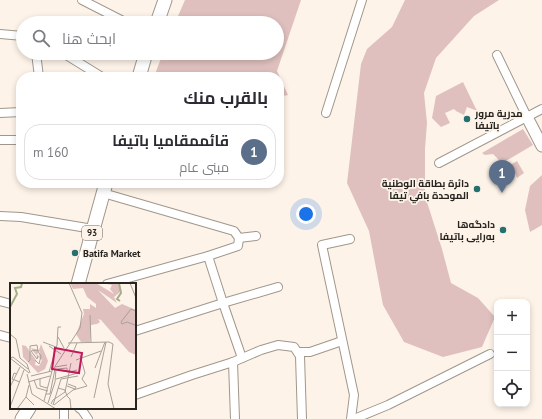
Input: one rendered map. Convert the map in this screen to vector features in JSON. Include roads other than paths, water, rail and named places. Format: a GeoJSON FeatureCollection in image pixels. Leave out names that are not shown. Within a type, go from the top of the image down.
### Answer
{"type":"FeatureCollection","features":[{"type":"Feature","properties":{"kind":"main road"},"geometry":{"type":"LineString","coordinates":[[159,16],[165,0]]}},
{"type":"Feature","properties":{"kind":"main road"},"geometry":{"type":"LineString","coordinates":[[140,72],[144,60]]}},
{"type":"Feature","properties":{"kind":"main road","name":"93"},"geometry":{"type":"LineString","coordinates":[[78,283],[105,188]]}},
{"type":"Feature","properties":{"kind":"main road"},"geometry":{"type":"LineString","coordinates":[[22,419],[28,409]]}},
{"type":"Feature","properties":{"kind":"street"},"geometry":{"type":"LineString","coordinates":[[82,0],[113,16]]}},
{"type":"Feature","properties":{"kind":"street"},"geometry":{"type":"LineString","coordinates":[[326,113],[362,0]]}},
{"type":"Feature","properties":{"kind":"street"},"geometry":{"type":"LineString","coordinates":[[0,34],[16,35]]}},
{"type":"Feature","properties":{"kind":"street"},"geometry":{"type":"LineString","coordinates":[[497,55],[542,146]]}},
{"type":"Feature","properties":{"kind":"street"},"geometry":{"type":"LineString","coordinates":[[37,60],[39,72]]}},
{"type":"Feature","properties":{"kind":"street"},"geometry":{"type":"LineString","coordinates":[[74,60],[94,72]]}},
{"type":"Feature","properties":{"kind":"street"},"geometry":{"type":"LineString","coordinates":[[439,163],[542,109]]}},
{"type":"Feature","properties":{"kind":"street"},"geometry":{"type":"LineString","coordinates":[[0,113],[16,112]]}},
{"type":"Feature","properties":{"kind":"street"},"geometry":{"type":"LineString","coordinates":[[0,140],[16,140]]}},
{"type":"Feature","properties":{"kind":"street"},"geometry":{"type":"LineString","coordinates":[[105,188],[234,231],[239,238],[238,246],[208,256],[111,283]]}},
{"type":"Feature","properties":{"kind":"street"},"geometry":{"type":"LineString","coordinates":[[0,216],[21,217],[93,229]]}},
{"type":"Feature","properties":{"kind":"street"},"geometry":{"type":"LineString","coordinates":[[239,238],[256,236]]}},
{"type":"Feature","properties":{"kind":"street"},"geometry":{"type":"LineString","coordinates":[[350,239],[322,245],[354,396],[353,419],[388,405],[490,354]]}},
{"type":"Feature","properties":{"kind":"street"},"geometry":{"type":"LineString","coordinates":[[208,256],[242,358]]}},
{"type":"Feature","properties":{"kind":"street"},"geometry":{"type":"LineString","coordinates":[[136,331],[278,287]]}},
{"type":"Feature","properties":{"kind":"street"},"geometry":{"type":"LineString","coordinates":[[0,301],[10,304]]}},
{"type":"Feature","properties":{"kind":"street"},"geometry":{"type":"LineString","coordinates":[[0,335],[10,338]]}},
{"type":"Feature","properties":{"kind":"street"},"geometry":{"type":"LineString","coordinates":[[298,352],[310,352],[342,341]]}},
{"type":"Feature","properties":{"kind":"street"},"geometry":{"type":"LineString","coordinates":[[136,395],[233,362],[261,350],[278,345],[294,347],[300,356],[302,419]]}},
{"type":"Feature","properties":{"kind":"street"},"geometry":{"type":"LineString","coordinates":[[233,362],[235,419]]}},
{"type":"Feature","properties":{"kind":"street"},"geometry":{"type":"LineString","coordinates":[[80,409],[88,419]]}},
{"type":"Feature","properties":{"kind":"place","name":"مدرية مرور باتيفا"},"geometry":{"type":"Point","coordinates":[467,119]}},
{"type":"Feature","properties":{"kind":"place","name":"دائرة بطاقة الوطنية الموحدة بافي تيفا"},"geometry":{"type":"Point","coordinates":[477,189]}},
{"type":"Feature","properties":{"kind":"place","name":"قائممقاميا باتيفا"},"geometry":{"type":"Point","coordinates":[502,193]}},
{"type":"Feature","properties":{"kind":"place","name":"دادگه‌ها به‌رايى باتيفا"},"geometry":{"type":"Point","coordinates":[503,230]}},
{"type":"Feature","properties":{"kind":"place","name":"Batifa Market"},"geometry":{"type":"Point","coordinates":[75,253]}}]}
